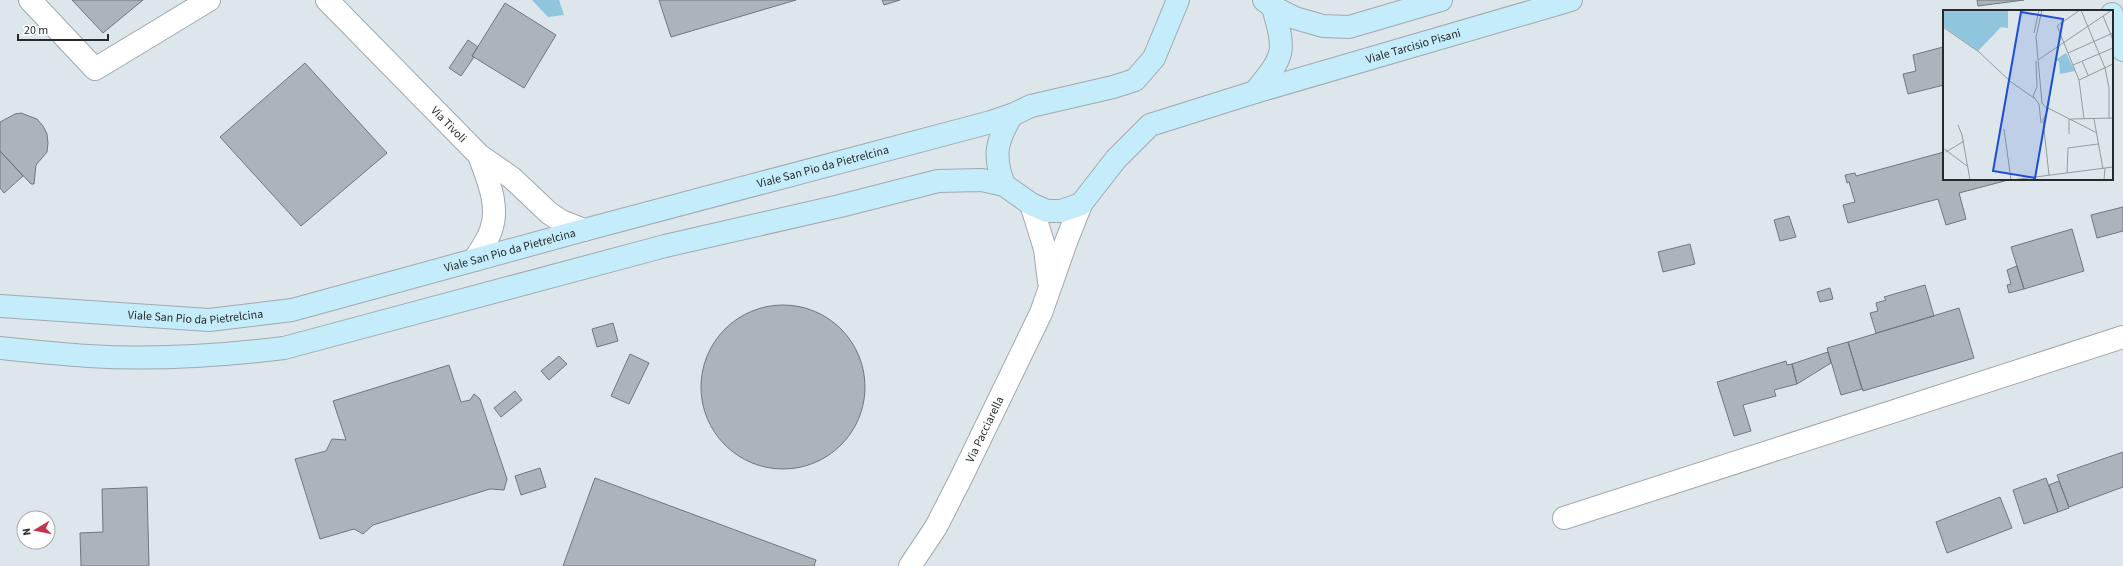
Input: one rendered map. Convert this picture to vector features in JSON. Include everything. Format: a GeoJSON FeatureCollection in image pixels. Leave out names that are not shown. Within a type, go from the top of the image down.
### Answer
{"type":"FeatureCollection","features":[{"type":"Feature","properties":{"kind":"main road","name":"Viale San Pio da Pietrelcina"},"geometry":{"type":"LineString","coordinates":[[0,306],[209,320],[292,310],[1012,115],[1031,106],[1113,87],[1135,80],[1154,58],[1178,0]]}},
{"type":"Feature","properties":{"kind":"main road"},"geometry":{"type":"LineString","coordinates":[[1269,4],[1295,18],[1323,26],[1349,26],[1441,0]]}},
{"type":"Feature","properties":{"kind":"main road","name":"Viale Tarcisio Pisani"},"geometry":{"type":"LineString","coordinates":[[1081,204],[1116,159],[1150,125],[1255,92],[1572,0]]}},
{"type":"Feature","properties":{"kind":"main road"},"geometry":{"type":"LineString","coordinates":[[2108,0],[2111,10]]}},
{"type":"Feature","properties":{"kind":"main road"},"geometry":{"type":"LineString","coordinates":[[1255,92],[1278,63],[1282,50],[1280,33],[1269,4]]}},
{"type":"Feature","properties":{"kind":"main road"},"geometry":{"type":"LineString","coordinates":[[2113,15],[2123,50]]}},
{"type":"Feature","properties":{"kind":"main road"},"geometry":{"type":"LineString","coordinates":[[1004,185],[997,167],[997,150],[1001,132],[1012,115]]}},
{"type":"Feature","properties":{"kind":"main road"},"geometry":{"type":"LineString","coordinates":[[0,348],[88,356],[152,357],[228,355],[284,348],[665,246],[840,206],[938,181],[982,180],[1004,185],[1031,204],[1046,210],[1061,211],[1081,204]]}},
{"type":"Feature","properties":{"kind":"street"},"geometry":{"type":"LineString","coordinates":[[30,0],[95,69],[209,0]]}},
{"type":"Feature","properties":{"kind":"street","name":"Via Tivoli"},"geometry":{"type":"LineString","coordinates":[[327,0],[480,155],[512,178],[549,213],[561,221],[584,230]]}},
{"type":"Feature","properties":{"kind":"street"},"geometry":{"type":"LineString","coordinates":[[474,260],[491,230],[494,215],[493,195],[480,155]]}},
{"type":"Feature","properties":{"kind":"street"},"geometry":{"type":"LineString","coordinates":[[1031,204],[1045,249],[1049,287]]}},
{"type":"Feature","properties":{"kind":"street","name":"Via Pacciarella"},"geometry":{"type":"LineString","coordinates":[[910,566],[936,526],[961,478],[1041,312],[1081,204]]}},
{"type":"Feature","properties":{"kind":"street"},"geometry":{"type":"LineString","coordinates":[[1564,518],[2123,337]]}},
{"type":"Feature","properties":{"kind":"shaded area"},"geometry":{"type":"Polygon","coordinates":[[[532,0],[559,0],[564,15],[548,17],[532,0]]]}},
{"type":"Feature","properties":{"kind":"building"},"geometry":{"type":"Polygon","coordinates":[[[72,0],[143,0],[103,33],[72,0]]]}},
{"type":"Feature","properties":{"kind":"building"},"geometry":{"type":"Polygon","coordinates":[[[659,0],[796,0],[671,37],[659,0]]]}},
{"type":"Feature","properties":{"kind":"building"},"geometry":{"type":"Polygon","coordinates":[[[882,0],[900,0],[884,5],[882,0]]]}},
{"type":"Feature","properties":{"kind":"building"},"geometry":{"type":"Polygon","coordinates":[[[1977,0],[2024,0],[1978,6],[1977,0]]]}},
{"type":"Feature","properties":{"kind":"building"},"geometry":{"type":"Polygon","coordinates":[[[505,3],[556,35],[524,88],[472,56],[505,3]]]}},
{"type":"Feature","properties":{"kind":"building"},"geometry":{"type":"Polygon","coordinates":[[[468,40],[478,47],[472,56],[474,57],[461,76],[449,68],[468,40]]]}},
{"type":"Feature","properties":{"kind":"building"},"geometry":{"type":"Polygon","coordinates":[[[1943,47],[1943,85],[1908,94],[1903,74],[1916,71],[1913,55],[1943,47]]]}},
{"type":"Feature","properties":{"kind":"building"},"geometry":{"type":"Polygon","coordinates":[[[305,63],[387,153],[301,226],[220,137],[305,63]]]}},
{"type":"Feature","properties":{"kind":"building"},"geometry":{"type":"Polygon","coordinates":[[[21,113],[37,119],[47,134],[47,152],[36,165],[34,184],[31,184],[0,151],[0,122],[15,114],[21,113]]]}},
{"type":"Feature","properties":{"kind":"building"},"geometry":{"type":"Polygon","coordinates":[[[0,151],[23,176],[4,193],[0,188],[0,151]]]}},
{"type":"Feature","properties":{"kind":"building"},"geometry":{"type":"Polygon","coordinates":[[[1943,152],[1943,180],[2008,180],[1959,193],[1966,219],[1946,225],[1938,199],[1848,223],[1843,205],[1855,202],[1849,182],[1847,183],[1845,175],[1855,173],[1856,176],[1943,152]]]}},
{"type":"Feature","properties":{"kind":"building"},"geometry":{"type":"Polygon","coordinates":[[[2123,207],[2123,231],[2097,238],[2091,215],[2123,207]]]}},
{"type":"Feature","properties":{"kind":"building"},"geometry":{"type":"Polygon","coordinates":[[[1789,216],[1796,237],[1780,241],[1774,220],[1789,216]]]}},
{"type":"Feature","properties":{"kind":"building"},"geometry":{"type":"Polygon","coordinates":[[[2072,229],[2084,271],[2024,289],[2011,247],[2072,229]]]}},
{"type":"Feature","properties":{"kind":"building"},"geometry":{"type":"Polygon","coordinates":[[[1690,244],[1695,264],[1663,272],[1658,252],[1690,244]]]}},
{"type":"Feature","properties":{"kind":"building"},"geometry":{"type":"Polygon","coordinates":[[[2017,266],[2024,289],[2009,293],[2007,285],[2011,284],[2007,270],[2017,266]]]}},
{"type":"Feature","properties":{"kind":"building"},"geometry":{"type":"Polygon","coordinates":[[[1925,285],[1934,316],[1876,333],[1870,313],[1878,311],[1876,303],[1886,300],[1884,297],[1925,285]]]}},
{"type":"Feature","properties":{"kind":"building"},"geometry":{"type":"Polygon","coordinates":[[[1830,288],[1833,299],[1820,302],[1817,292],[1830,288]]]}},
{"type":"Feature","properties":{"kind":"building"},"geometry":{"type":"Polygon","coordinates":[[[783,305],[814,311],[841,329],[859,356],[865,387],[859,418],[841,445],[814,463],[783,469],[752,463],[725,445],[707,418],[701,387],[707,356],[725,329],[752,311],[783,305]]]}},
{"type":"Feature","properties":{"kind":"building"},"geometry":{"type":"Polygon","coordinates":[[[1959,308],[1974,358],[1863,391],[1848,342],[1959,308]]]}},
{"type":"Feature","properties":{"kind":"building"},"geometry":{"type":"Polygon","coordinates":[[[613,323],[618,341],[597,347],[592,329],[613,323]]]}},
{"type":"Feature","properties":{"kind":"building"},"geometry":{"type":"Polygon","coordinates":[[[1848,342],[1862,389],[1841,395],[1827,348],[1848,342]]]}},
{"type":"Feature","properties":{"kind":"building"},"geometry":{"type":"Polygon","coordinates":[[[1828,352],[1831,363],[1797,384],[1792,364],[1828,352]]]}},
{"type":"Feature","properties":{"kind":"building"},"geometry":{"type":"Polygon","coordinates":[[[630,354],[649,363],[629,404],[611,396],[630,354]]]}},
{"type":"Feature","properties":{"kind":"building"},"geometry":{"type":"Polygon","coordinates":[[[559,356],[567,364],[549,380],[541,371],[559,356]]]}},
{"type":"Feature","properties":{"kind":"building"},"geometry":{"type":"Polygon","coordinates":[[[1786,361],[1787,365],[1792,364],[1797,384],[1774,390],[1776,396],[1743,405],[1751,431],[1734,436],[1717,382],[1786,361]]]}},
{"type":"Feature","properties":{"kind":"building"},"geometry":{"type":"Polygon","coordinates":[[[449,365],[461,402],[470,400],[474,394],[480,399],[507,479],[504,490],[490,489],[373,525],[363,534],[354,529],[320,539],[295,459],[326,451],[332,439],[346,440],[333,401],[449,365]]]}},
{"type":"Feature","properties":{"kind":"building"},"geometry":{"type":"Polygon","coordinates":[[[515,391],[522,400],[501,417],[494,408],[515,391]]]}},
{"type":"Feature","properties":{"kind":"building"},"geometry":{"type":"Polygon","coordinates":[[[2123,452],[2123,487],[2069,507],[2057,475],[2123,452]]]}},
{"type":"Feature","properties":{"kind":"building"},"geometry":{"type":"Polygon","coordinates":[[[540,468],[546,487],[521,495],[515,476],[540,468]]]}},
{"type":"Feature","properties":{"kind":"building"},"geometry":{"type":"Polygon","coordinates":[[[595,478],[816,560],[814,566],[563,566],[595,478]]]}},
{"type":"Feature","properties":{"kind":"building"},"geometry":{"type":"Polygon","coordinates":[[[2046,478],[2058,512],[2024,524],[2013,490],[2046,478]]]}},
{"type":"Feature","properties":{"kind":"building"},"geometry":{"type":"Polygon","coordinates":[[[2059,481],[2069,508],[2058,512],[2049,485],[2059,481]]]}},
{"type":"Feature","properties":{"kind":"building"},"geometry":{"type":"Polygon","coordinates":[[[147,487],[149,566],[81,566],[80,533],[103,532],[102,489],[147,487]]]}},
{"type":"Feature","properties":{"kind":"building"},"geometry":{"type":"Polygon","coordinates":[[[2000,497],[2012,528],[1947,553],[1936,522],[2000,497]]]}}]}
